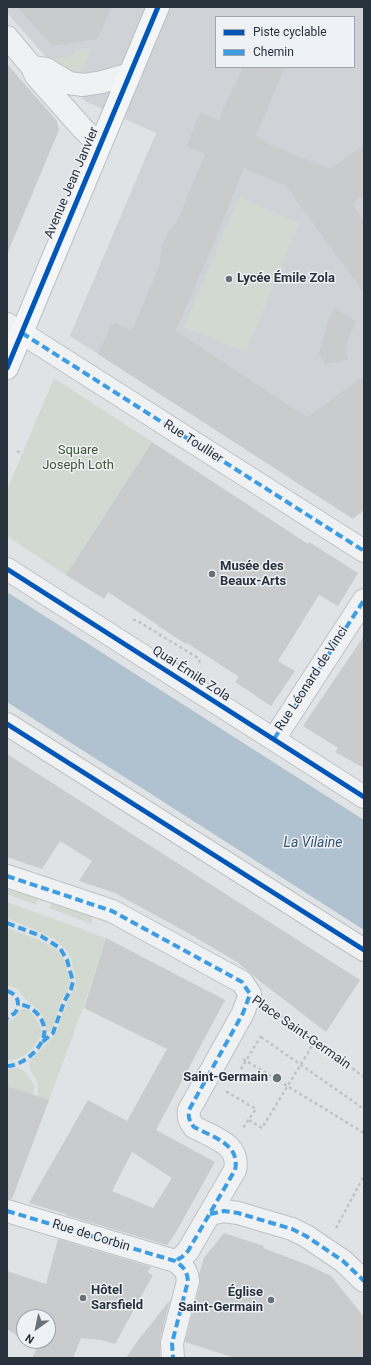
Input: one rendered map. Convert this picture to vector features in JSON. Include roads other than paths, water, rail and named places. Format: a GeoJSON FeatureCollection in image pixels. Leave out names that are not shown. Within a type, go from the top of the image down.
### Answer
{"type":"FeatureCollection","features":[{"type":"Feature","properties":{"kind":"main road","name":"Avenue Jean Janvier"},"geometry":{"type":"LineString","coordinates":[[7,368],[14,328],[100,145],[158,7]]}},
{"type":"Feature","properties":{"kind":"street"},"geometry":{"type":"LineString","coordinates":[[7,37],[32,67],[36,76],[83,129],[100,145]]}},
{"type":"Feature","properties":{"kind":"street"},"geometry":{"type":"LineString","coordinates":[[32,67],[46,69],[69,83],[83,85],[102,82],[130,74]]}},
{"type":"Feature","properties":{"kind":"street","name":"Rue Toullier"},"geometry":{"type":"LineString","coordinates":[[14,328],[364,551]]}},
{"type":"Feature","properties":{"kind":"street","name":"Quai Émile Zola"},"geometry":{"type":"LineString","coordinates":[[7,569],[364,797]]}},
{"type":"Feature","properties":{"kind":"street","name":"Rue Léonard de Vinci"},"geometry":{"type":"LineString","coordinates":[[274,739],[364,600]]}},
{"type":"Feature","properties":{"kind":"street"},"geometry":{"type":"LineString","coordinates":[[7,724],[364,950]]}},
{"type":"Feature","properties":{"kind":"street","name":"Place Saint-Germain"},"geometry":{"type":"LineString","coordinates":[[7,876],[112,911],[242,982],[250,994],[243,1013],[189,1110],[189,1122],[194,1127],[232,1148],[236,1155],[237,1163],[235,1170],[188,1251],[175,1262]]}},
{"type":"Feature","properties":{"kind":"street","name":"Rue de Corbin"},"geometry":{"type":"LineString","coordinates":[[7,1211],[175,1262]]}},
{"type":"Feature","properties":{"kind":"street"},"geometry":{"type":"LineString","coordinates":[[210,1214],[224,1211],[238,1213],[299,1232],[343,1261],[364,1281]]}},
{"type":"Feature","properties":{"kind":"street"},"geometry":{"type":"LineString","coordinates":[[173,1358],[172,1342],[188,1281],[188,1274],[183,1267],[175,1262]]}},
{"type":"Feature","properties":{"kind":"water","name":"La Vilaine"},"geometry":{"type":"Polygon","coordinates":[[[7,592],[364,820],[364,930],[7,702],[7,592]]]}},
{"type":"Feature","properties":{"kind":"place","name":"Lycée Émile Zola"},"geometry":{"type":"Point","coordinates":[229,279]}},
{"type":"Feature","properties":{"kind":"place","name":"Musée des Beaux-Arts"},"geometry":{"type":"Point","coordinates":[212,574]}},
{"type":"Feature","properties":{"kind":"place","name":"Saint-Germain"},"geometry":{"type":"Point","coordinates":[277,1078]}},
{"type":"Feature","properties":{"kind":"place","name":"Hôtel Sarsfield"},"geometry":{"type":"Point","coordinates":[83,1298]}},
{"type":"Feature","properties":{"kind":"place","name":"Église Saint-Germain"},"geometry":{"type":"Point","coordinates":[271,1300]}},
{"type":"Feature","properties":{"kind":"park label","name":"Square Joseph Loth"},"geometry":{"type":"Point","coordinates":[78,458]}}]}
